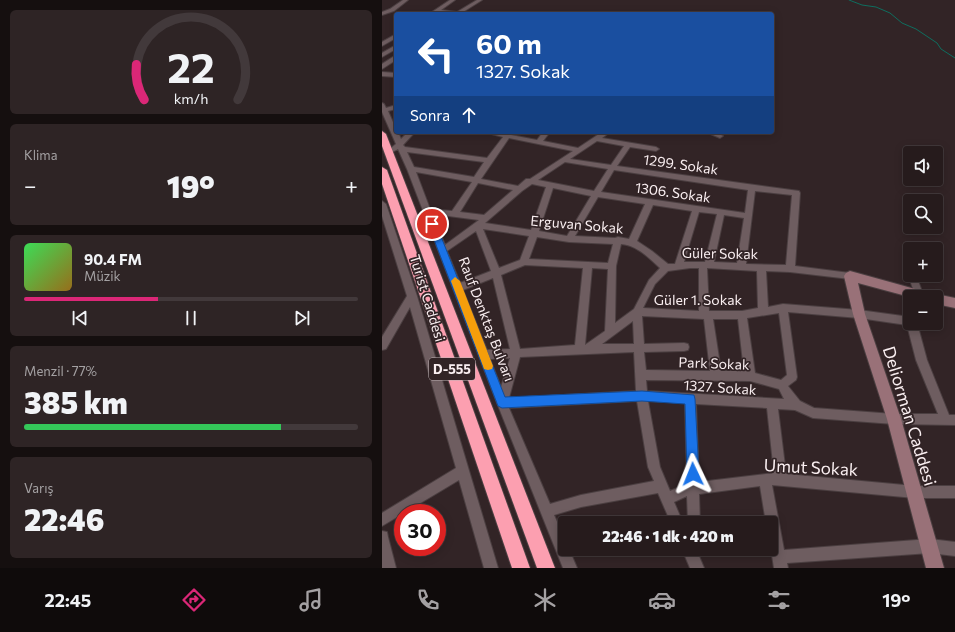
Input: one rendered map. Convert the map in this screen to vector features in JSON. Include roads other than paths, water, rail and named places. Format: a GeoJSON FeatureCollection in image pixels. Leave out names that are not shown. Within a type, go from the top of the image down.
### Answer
{"type":"FeatureCollection","features":[{"type":"Feature","properties":{"kind":"highway","name":"Rauf Denktaş Bulvarı"},"geometry":{"type":"LineString","coordinates":[[382,134],[397,148],[546,568]]}},
{"type":"Feature","properties":{"kind":"highway","name":"D-555"},"geometry":{"type":"LineString","coordinates":[[382,170],[521,568]]}},
{"type":"Feature","properties":{"kind":"street"},"geometry":{"type":"LineString","coordinates":[[382,14],[392,10],[406,0]]}},
{"type":"Feature","properties":{"kind":"street"},"geometry":{"type":"LineString","coordinates":[[434,12],[453,0]]}},
{"type":"Feature","properties":{"kind":"street"},"geometry":{"type":"LineString","coordinates":[[460,12],[480,0]]}},
{"type":"Feature","properties":{"kind":"street"},"geometry":{"type":"LineString","coordinates":[[436,10],[451,12]]}},
{"type":"Feature","properties":{"kind":"street"},"geometry":{"type":"LineString","coordinates":[[382,44],[394,37]]}},
{"type":"Feature","properties":{"kind":"street"},"geometry":{"type":"LineString","coordinates":[[383,54],[394,48]]}},
{"type":"Feature","properties":{"kind":"street"},"geometry":{"type":"LineString","coordinates":[[383,54],[394,57]]}},
{"type":"Feature","properties":{"kind":"street"},"geometry":{"type":"LineString","coordinates":[[382,67],[394,58]]}},
{"type":"Feature","properties":{"kind":"street"},"geometry":{"type":"LineString","coordinates":[[382,74],[394,75]]}},
{"type":"Feature","properties":{"kind":"street"},"geometry":{"type":"LineString","coordinates":[[383,107],[394,107]]}},
{"type":"Feature","properties":{"kind":"street","name":"Rauf Denktaş Bulvarı"},"geometry":{"type":"LineString","coordinates":[[383,107],[397,148],[411,170],[502,403],[570,568]]}},
{"type":"Feature","properties":{"kind":"street"},"geometry":{"type":"LineString","coordinates":[[397,148],[410,134]]}},
{"type":"Feature","properties":{"kind":"street"},"geometry":{"type":"LineString","coordinates":[[454,215],[489,160],[508,134]]}},
{"type":"Feature","properties":{"kind":"street"},"geometry":{"type":"LineString","coordinates":[[512,134],[539,142],[578,150]]}},
{"type":"Feature","properties":{"kind":"street"},"geometry":{"type":"LineString","coordinates":[[539,142],[546,134]]}},
{"type":"Feature","properties":{"kind":"street"},"geometry":{"type":"LineString","coordinates":[[443,250],[478,225],[529,181],[604,134]]}},
{"type":"Feature","properties":{"kind":"street"},"geometry":{"type":"LineString","coordinates":[[714,134],[720,136]]}},
{"type":"Feature","properties":{"kind":"street"},"geometry":{"type":"LineString","coordinates":[[596,139],[656,149]]}},
{"type":"Feature","properties":{"kind":"street"},"geometry":{"type":"LineString","coordinates":[[569,239],[612,168],[629,144]]}},
{"type":"Feature","properties":{"kind":"street"},"geometry":{"type":"LineString","coordinates":[[397,148],[489,160]]}},
{"type":"Feature","properties":{"kind":"street","name":"1299. Sokak"},"geometry":{"type":"LineString","coordinates":[[562,160],[796,193],[790,269]]}},
{"type":"Feature","properties":{"kind":"street"},"geometry":{"type":"LineString","coordinates":[[411,170],[476,180],[519,189]]}},
{"type":"Feature","properties":{"kind":"street","name":"1306. Sokak"},"geometry":{"type":"LineString","coordinates":[[529,181],[596,194],[747,216]]}},
{"type":"Feature","properties":{"kind":"street"},"geometry":{"type":"LineString","coordinates":[[524,262],[550,186]]}},
{"type":"Feature","properties":{"kind":"street"},"geometry":{"type":"LineString","coordinates":[[741,267],[752,188]]}},
{"type":"Feature","properties":{"kind":"street"},"geometry":{"type":"LineString","coordinates":[[632,242],[650,202]]}},
{"type":"Feature","properties":{"kind":"street","name":"Turist Caddesi"},"geometry":{"type":"LineString","coordinates":[[382,204],[385,221],[412,296],[491,568]]}},
{"type":"Feature","properties":{"kind":"street"},"geometry":{"type":"LineString","coordinates":[[679,266],[696,209]]}},
{"type":"Feature","properties":{"kind":"street"},"geometry":{"type":"LineString","coordinates":[[427,211],[486,218]]}},
{"type":"Feature","properties":{"kind":"street"},"geometry":{"type":"LineString","coordinates":[[716,376],[706,315],[706,265],[721,212]]}},
{"type":"Feature","properties":{"kind":"street"},"geometry":{"type":"LineString","coordinates":[[478,225],[496,272],[516,353],[502,403]]}},
{"type":"Feature","properties":{"kind":"street","name":"Erguvan Sokak"},"geometry":{"type":"LineString","coordinates":[[478,225],[569,239],[618,240],[632,242],[649,253],[666,268]]}},
{"type":"Feature","properties":{"kind":"street"},"geometry":{"type":"LineString","coordinates":[[610,333],[612,266],[618,240]]}},
{"type":"Feature","properties":{"kind":"street"},"geometry":{"type":"LineString","coordinates":[[458,288],[524,262],[612,266]]}},
{"type":"Feature","properties":{"kind":"street"},"geometry":{"type":"LineString","coordinates":[[585,349],[588,265]]}},
{"type":"Feature","properties":{"kind":"street","name":"Güler Sokak"},"geometry":{"type":"LineString","coordinates":[[585,349],[610,333],[637,312],[652,282],[666,268],[706,265],[790,269],[850,276]]}},
{"type":"Feature","properties":{"kind":"street"},"geometry":{"type":"LineString","coordinates":[[761,268],[763,310]]}},
{"type":"Feature","properties":{"kind":"street"},"geometry":{"type":"LineString","coordinates":[[850,276],[903,292]]}},
{"type":"Feature","properties":{"kind":"street","name":"Deliorman Caddesi"},"geometry":{"type":"LineString","coordinates":[[850,276],[859,314],[894,419],[935,568]]}},
{"type":"Feature","properties":{"kind":"street"},"geometry":{"type":"LineString","coordinates":[[382,346],[412,296]]}},
{"type":"Feature","properties":{"kind":"street"},"geometry":{"type":"LineString","coordinates":[[943,300],[955,303]]}},
{"type":"Feature","properties":{"kind":"street"},"geometry":{"type":"LineString","coordinates":[[783,308],[792,377],[782,385],[796,405],[813,413],[894,419],[950,419],[924,364],[913,330]]}},
{"type":"Feature","properties":{"kind":"street","name":"Güler 1. Sokak"},"geometry":{"type":"LineString","coordinates":[[637,312],[742,315],[763,310],[783,308],[859,314],[903,320]]}},
{"type":"Feature","properties":{"kind":"street"},"geometry":{"type":"LineString","coordinates":[[637,312],[642,396],[654,467],[675,516]]}},
{"type":"Feature","properties":{"kind":"street"},"geometry":{"type":"LineString","coordinates":[[742,315],[750,376]]}},
{"type":"Feature","properties":{"kind":"street"},"geometry":{"type":"LineString","coordinates":[[484,354],[585,349],[684,347]]}},
{"type":"Feature","properties":{"kind":"street","name":"Park Sokak"},"geometry":{"type":"LineString","coordinates":[[641,375],[750,376],[782,385]]}},
{"type":"Feature","properties":{"kind":"street","name":"1327. Sokak"},"geometry":{"type":"LineString","coordinates":[[502,403],[642,396],[796,405]]}},
{"type":"Feature","properties":{"kind":"street"},"geometry":{"type":"LineString","coordinates":[[690,399],[694,516]]}},
{"type":"Feature","properties":{"kind":"street"},"geometry":{"type":"LineString","coordinates":[[772,404],[781,480]]}},
{"type":"Feature","properties":{"kind":"street"},"geometry":{"type":"LineString","coordinates":[[382,520],[463,471]]}},
{"type":"Feature","properties":{"kind":"street"},"geometry":{"type":"LineString","coordinates":[[765,480],[780,562],[930,546],[955,549]]}},
{"type":"Feature","properties":{"kind":"street","name":"Umut Sokak"},"geometry":{"type":"LineString","coordinates":[[667,499],[686,490],[765,480],[781,480],[915,492],[955,492]]}},
{"type":"Feature","properties":{"kind":"street"},"geometry":{"type":"LineString","coordinates":[[547,511],[581,501],[662,486]]}},
{"type":"Feature","properties":{"kind":"street"},"geometry":{"type":"LineString","coordinates":[[382,537],[389,568]]}},
{"type":"Feature","properties":{"kind":"waterway"},"geometry":{"type":"LineString","coordinates":[[849,0],[862,5],[876,7],[890,13],[902,23],[916,29],[937,43],[941,49],[955,58]]}}]}
